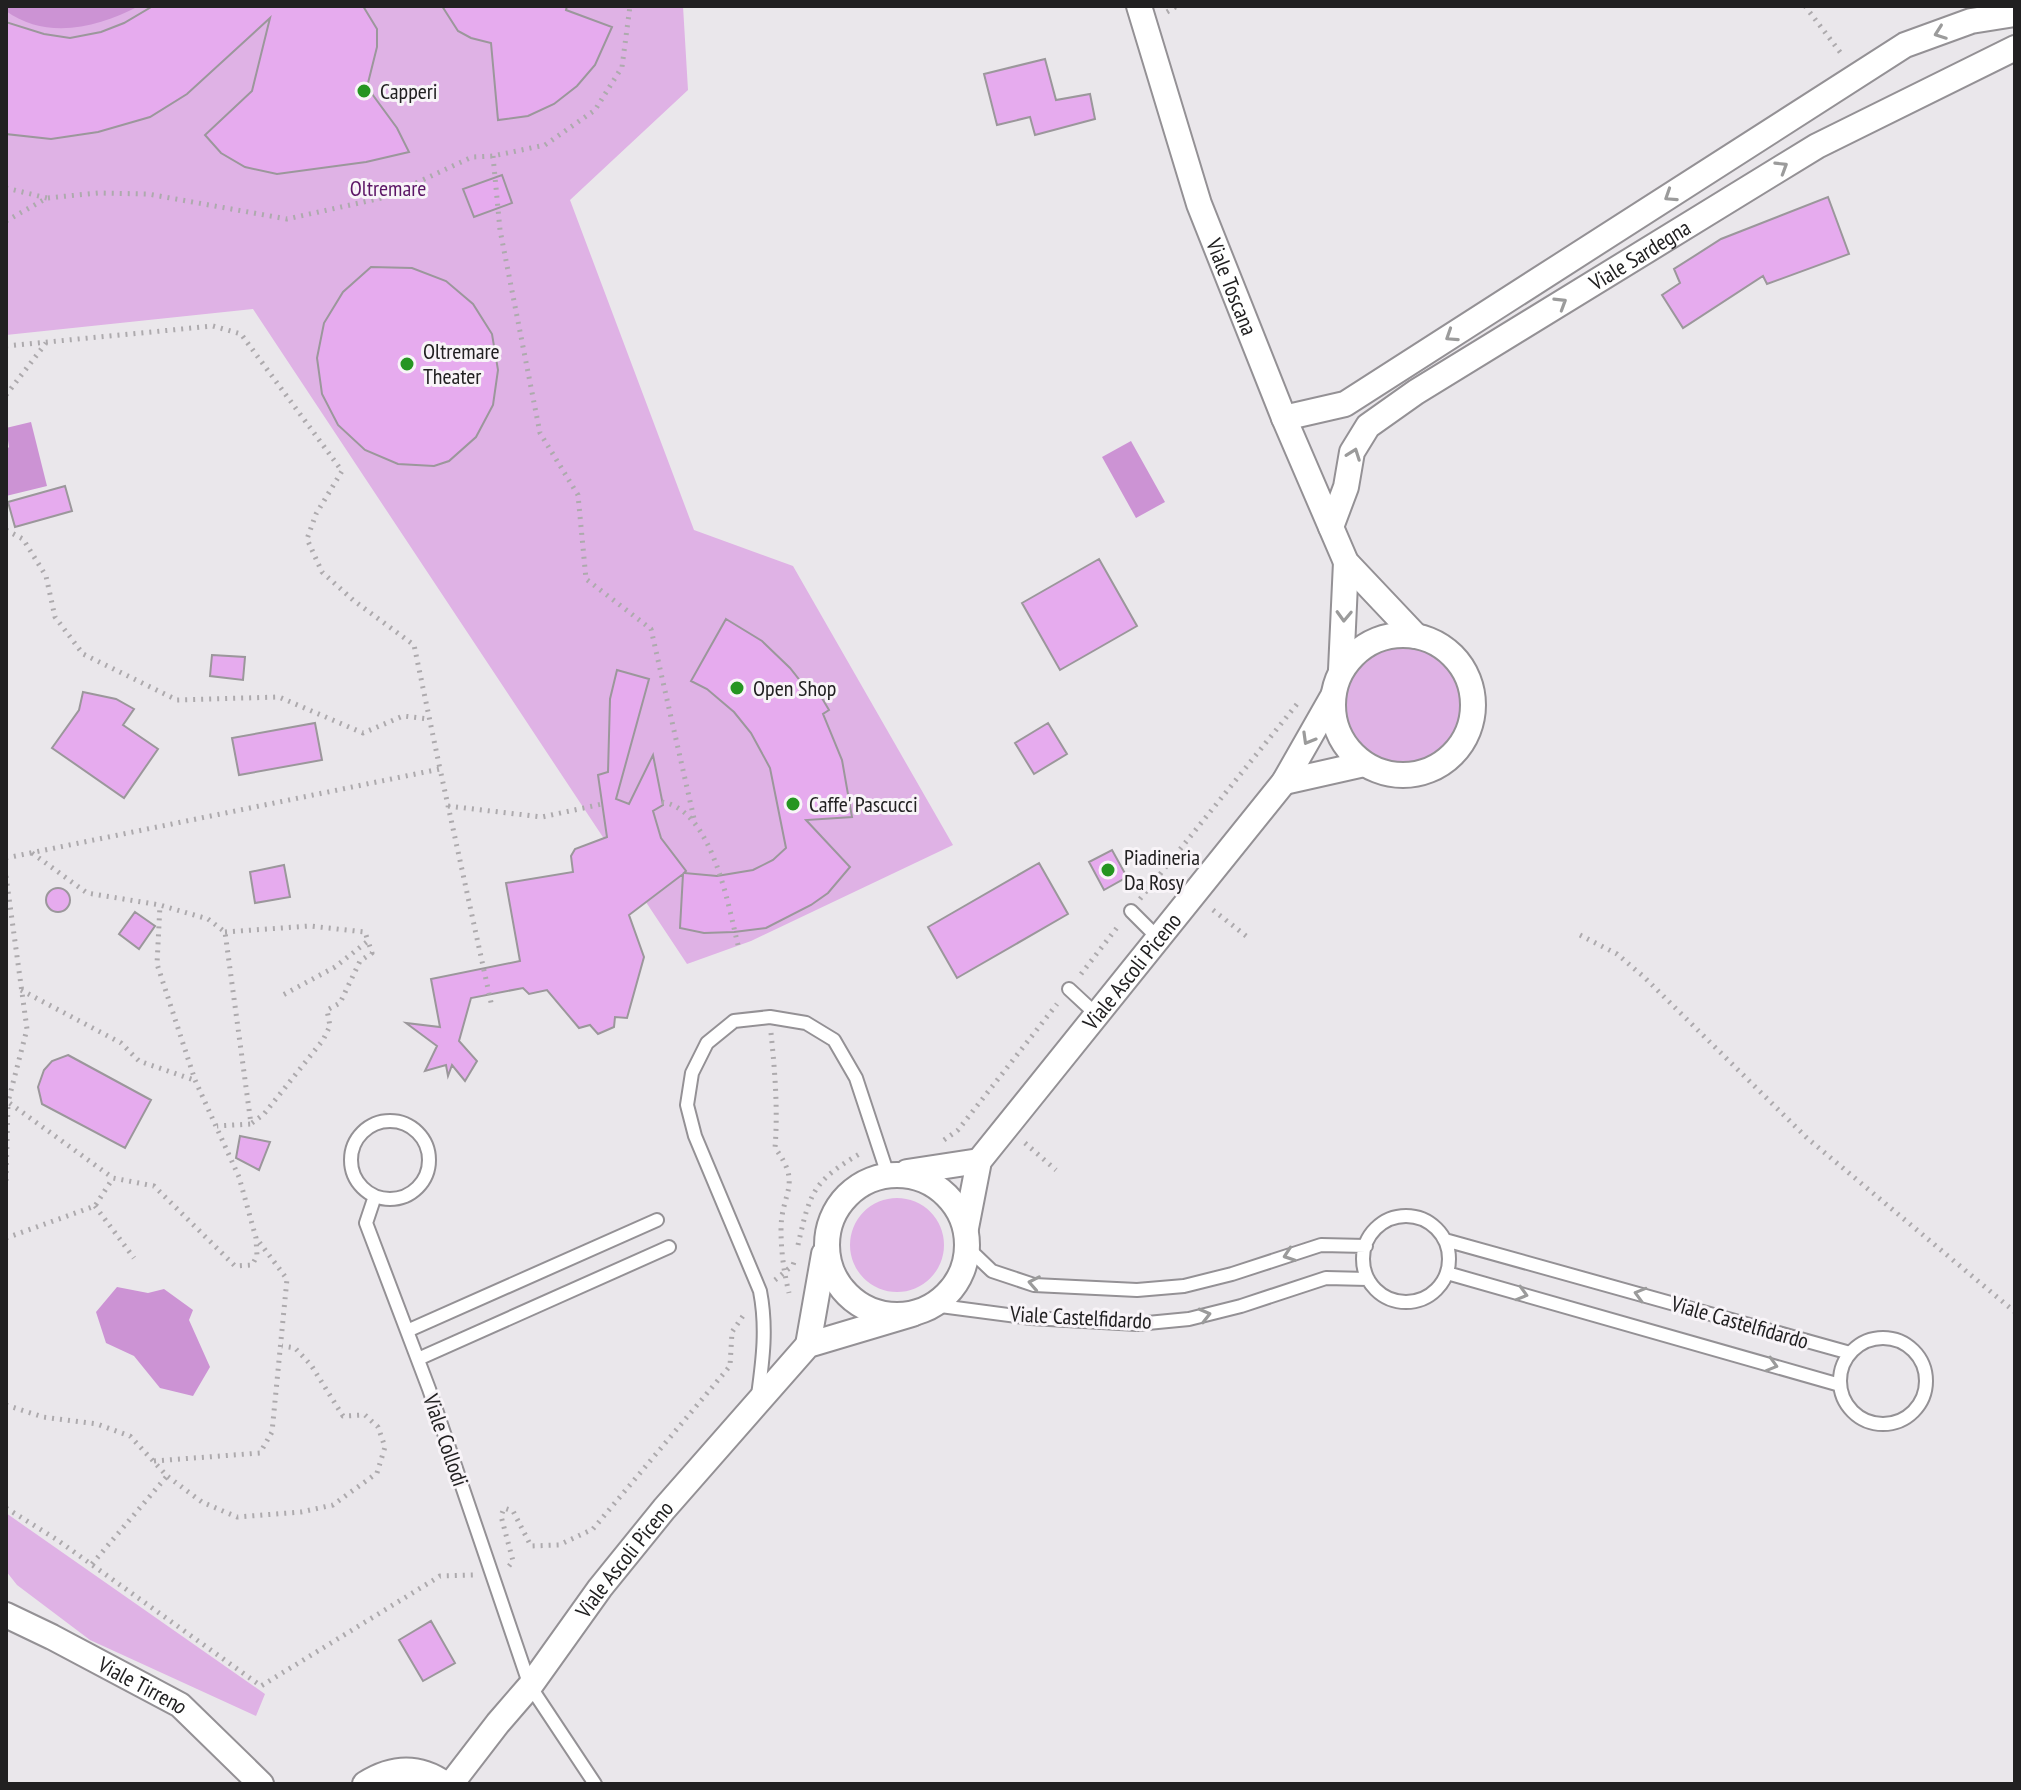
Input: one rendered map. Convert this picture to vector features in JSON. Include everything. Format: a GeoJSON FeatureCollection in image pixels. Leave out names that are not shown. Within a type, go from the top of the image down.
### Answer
{"type":"FeatureCollection","features":[{"type":"Feature","properties":{"kind":"street","name":"Viale Toscana"},"geometry":{"type":"LineString","coordinates":[[1139,6],[1199,204],[1284,418],[1346,562],[1416,636]]}},
{"type":"Feature","properties":{"kind":"street","name":"Viale Sardegna"},"geometry":{"type":"LineString","coordinates":[[1284,418],[1345,404],[1905,45],[1971,21],[2015,14]]}},
{"type":"Feature","properties":{"kind":"street","name":"Viale Sardegna"},"geometry":{"type":"LineString","coordinates":[[1331,527],[1346,487],[1352,452],[1368,426],[1404,400],[1817,146],[2015,48]]}},
{"type":"Feature","properties":{"kind":"street","name":"Viale Toscana"},"geometry":{"type":"LineString","coordinates":[[1341,670],[1346,562]]}},
{"type":"Feature","properties":{"kind":"street"},"geometry":{"type":"LineString","coordinates":[[1394,636],[1416,636],[1434,642],[1450,653],[1462,667],[1470,684],[1473,712],[1465,739],[1454,755],[1434,769],[1410,775],[1386,774],[1364,764],[1349,751],[1338,735],[1333,716],[1333,696],[1341,670],[1355,654],[1373,642],[1394,636]]}},
{"type":"Feature","properties":{"kind":"street","name":"Viale Ascoli Piceno"},"geometry":{"type":"LineString","coordinates":[[967,1238],[979,1161],[1284,782],[1333,696]]}},
{"type":"Feature","properties":{"kind":"street"},"geometry":{"type":"LineString","coordinates":[[1284,782],[1364,764]]}},
{"type":"Feature","properties":{"kind":"street"},"geometry":{"type":"LineString","coordinates":[[888,1175],[908,1175],[928,1181],[945,1193],[958,1209],[967,1238],[965,1266],[958,1281],[922,1310],[810,1333],[827,1235],[834,1214],[847,1195],[865,1182],[888,1175],[979,1161]]}},
{"type":"Feature","properties":{"kind":"street"},"geometry":{"type":"LineString","coordinates":[[827,1235],[828,1258],[835,1279],[849,1296],[868,1309],[889,1315],[922,1310]]}},
{"type":"Feature","properties":{"kind":"street","name":"Viale Ascoli Piceno"},"geometry":{"type":"LineString","coordinates":[[451,1784],[530,1686],[600,1588],[756,1404],[810,1333]]}},
{"type":"Feature","properties":{"kind":"street","name":"Viale Tirreno"},"geometry":{"type":"LineString","coordinates":[[6,1615],[180,1705],[261,1784]]}},
{"type":"Feature","properties":{"kind":"street"},"geometry":{"type":"LineString","coordinates":[[365,1784],[380,1775],[398,1770],[416,1770],[434,1776],[445,1784]]}},
{"type":"Feature","properties":{"kind":"lane"},"geometry":{"type":"LineString","coordinates":[[1131,911],[1158,938]]}},
{"type":"Feature","properties":{"kind":"lane"},"geometry":{"type":"LineString","coordinates":[[1069,989],[1097,1015]]}},
{"type":"Feature","properties":{"kind":"lane"},"geometry":{"type":"LineString","coordinates":[[756,1404],[764,1357],[765,1318],[760,1291],[695,1136],[687,1105],[692,1073],[707,1043],[734,1021],[770,1017],[806,1023],[834,1040],[856,1078],[888,1175]]}},
{"type":"Feature","properties":{"kind":"lane"},"geometry":{"type":"LineString","coordinates":[[391,1121],[404,1124],[415,1130],[428,1150],[426,1174],[420,1185],[399,1198],[375,1196],[355,1178],[351,1152],[356,1139],[378,1123],[391,1121]]}},
{"type":"Feature","properties":{"kind":"lane","name":"Viale Collodi"},"geometry":{"type":"LineString","coordinates":[[375,1196],[366,1223],[418,1359],[530,1686],[595,1784]]}},
{"type":"Feature","properties":{"kind":"lane"},"geometry":{"type":"LineString","coordinates":[[1400,1217],[1413,1217],[1426,1221],[1445,1240],[1449,1250],[1447,1273],[1435,1291],[1415,1301],[1393,1300],[1374,1288],[1368,1279],[1364,1268],[1366,1246],[1378,1227],[1400,1217]]}},
{"type":"Feature","properties":{"kind":"lane"},"geometry":{"type":"LineString","coordinates":[[407,1331],[657,1220]]}},
{"type":"Feature","properties":{"kind":"lane","name":"Viale Castelfidardo"},"geometry":{"type":"LineString","coordinates":[[967,1238],[992,1271],[1034,1285],[1137,1290],[1184,1286],[1321,1245],[1366,1246]]}},
{"type":"Feature","properties":{"kind":"lane","name":"Viale Castelfidardo"},"geometry":{"type":"LineString","coordinates":[[1445,1240],[1850,1353]]}},
{"type":"Feature","properties":{"kind":"lane"},"geometry":{"type":"LineString","coordinates":[[418,1359],[669,1247]]}},
{"type":"Feature","properties":{"kind":"lane","name":"Viale Castelfidardo"},"geometry":{"type":"LineString","coordinates":[[1447,1273],[1840,1385]]}},
{"type":"Feature","properties":{"kind":"lane","name":"Viale Castelfidardo"},"geometry":{"type":"LineString","coordinates":[[922,1310],[1137,1324],[1189,1319],[1241,1306],[1326,1278],[1368,1279]]}},
{"type":"Feature","properties":{"kind":"lane"},"geometry":{"type":"LineString","coordinates":[[1880,1338],[1908,1346],[1924,1370],[1926,1385],[1922,1399],[1913,1411],[1901,1420],[1887,1423],[1861,1418],[1851,1409],[1843,1398],[1840,1385],[1844,1363],[1850,1353],[1866,1342],[1880,1338]]}},
{"type":"Feature","properties":{"kind":"path"},"geometry":{"type":"LineString","coordinates":[[6,188],[47,198],[98,193],[148,194],[287,219],[386,197],[472,157],[493,156],[545,145],[595,110],[622,67],[630,6]]}},
{"type":"Feature","properties":{"kind":"path"},"geometry":{"type":"LineString","coordinates":[[1805,6],[1858,76]]}},
{"type":"Feature","properties":{"kind":"path"},"geometry":{"type":"LineString","coordinates":[[493,156],[500,230],[540,433],[578,495],[586,579],[651,629],[695,823],[710,849],[726,895],[738,945]]}},
{"type":"Feature","properties":{"kind":"path"},"geometry":{"type":"LineString","coordinates":[[6,221],[47,198]]}},
{"type":"Feature","properties":{"kind":"path"},"geometry":{"type":"LineString","coordinates":[[6,346],[213,326],[241,334],[342,471],[316,514],[307,539],[322,572],[353,600],[414,645],[492,1007]]}},
{"type":"Feature","properties":{"kind":"path"},"geometry":{"type":"LineString","coordinates":[[6,395],[47,342]]}},
{"type":"Feature","properties":{"kind":"path"},"geometry":{"type":"LineString","coordinates":[[6,530],[23,539],[46,576],[55,617],[83,654],[177,700],[279,697],[363,733],[403,716],[430,719]]}},
{"type":"Feature","properties":{"kind":"path"},"geometry":{"type":"LineString","coordinates":[[935,1146],[958,1130],[1297,704],[1303,692]]}},
{"type":"Feature","properties":{"kind":"path"},"geometry":{"type":"LineString","coordinates":[[6,858],[440,769]]}},
{"type":"Feature","properties":{"kind":"path"},"geometry":{"type":"LineString","coordinates":[[662,802],[674,804],[695,823]]}},
{"type":"Feature","properties":{"kind":"path"},"geometry":{"type":"LineString","coordinates":[[448,806],[542,817],[602,804]]}},
{"type":"Feature","properties":{"kind":"path"},"geometry":{"type":"LineString","coordinates":[[32,852],[87,893],[160,905],[208,919],[225,932],[251,1124]]}},
{"type":"Feature","properties":{"kind":"path"},"geometry":{"type":"LineString","coordinates":[[6,876],[27,1029],[8,1102],[6,1181]]}},
{"type":"Feature","properties":{"kind":"path"},"geometry":{"type":"LineString","coordinates":[[8,1102],[113,1178],[154,1186],[235,1266],[252,1265],[257,1256],[256,1238],[239,1177],[195,1080],[157,964],[160,905]]}},
{"type":"Feature","properties":{"kind":"path"},"geometry":{"type":"LineString","coordinates":[[6,923],[12,918]]}},
{"type":"Feature","properties":{"kind":"path"},"geometry":{"type":"LineString","coordinates":[[216,1126],[251,1124],[264,1114],[323,1040],[330,1026],[327,1010],[340,1003],[360,961],[372,953],[365,932],[310,926],[225,932]]}},
{"type":"Feature","properties":{"kind":"path"},"geometry":{"type":"LineString","coordinates":[[1580,935],[1617,954],[1644,977],[1807,1138],[2015,1312]]}},
{"type":"Feature","properties":{"kind":"path"},"geometry":{"type":"LineString","coordinates":[[281,996],[335,967],[368,941]]}},
{"type":"Feature","properties":{"kind":"path"},"geometry":{"type":"LineString","coordinates":[[21,990],[121,1043],[139,1061],[195,1080]]}},
{"type":"Feature","properties":{"kind":"path"},"geometry":{"type":"LineString","coordinates":[[770,1017],[778,1111],[775,1148],[789,1166],[789,1187],[780,1228],[784,1273],[790,1294],[810,1333]]}},
{"type":"Feature","properties":{"kind":"path"},"geometry":{"type":"LineString","coordinates":[[6,1508],[92,1564],[261,1686],[440,1576],[492,1574],[508,1568],[513,1561],[501,1516],[504,1508],[513,1511],[531,1546],[559,1545],[593,1529],[730,1366],[732,1332],[760,1291],[793,1265],[805,1209],[815,1187],[836,1168],[878,1146]]}},
{"type":"Feature","properties":{"kind":"path"},"geometry":{"type":"LineString","coordinates":[[6,1238],[95,1206],[113,1178]]}},
{"type":"Feature","properties":{"kind":"path"},"geometry":{"type":"LineString","coordinates":[[95,1206],[134,1258]]}},
{"type":"Feature","properties":{"kind":"path"},"geometry":{"type":"LineString","coordinates":[[153,1461],[260,1453],[272,1432],[287,1279],[256,1238]]}},
{"type":"Feature","properties":{"kind":"path"},"geometry":{"type":"LineString","coordinates":[[6,1405],[43,1417],[97,1424],[130,1436],[167,1476],[202,1502],[237,1517],[301,1512],[333,1505],[377,1473],[385,1447],[378,1427],[365,1415],[343,1416],[311,1365],[295,1348],[282,1346]]}},
{"type":"Feature","properties":{"kind":"path"},"geometry":{"type":"LineString","coordinates":[[92,1564],[167,1476]]}},
{"type":"Feature","properties":{"kind":"green space","name":"Oltremare"},"geometry":{"type":"Polygon","coordinates":[[[6,6],[683,6],[688,90],[570,200],[694,530],[793,566],[953,845],[751,941],[687,964],[253,309],[6,335],[6,6]]]}},
{"type":"Feature","properties":{"kind":"green space"},"geometry":{"type":"Polygon","coordinates":[[[1403,645],[1426,650],[1445,663],[1458,682],[1463,705],[1458,728],[1445,747],[1426,760],[1403,765],[1380,760],[1361,747],[1348,728],[1343,705],[1348,682],[1361,663],[1380,650],[1403,645]]]}},
{"type":"Feature","properties":{"kind":"green space"},"geometry":{"type":"Polygon","coordinates":[[[897,1198],[915,1202],[930,1212],[940,1227],[944,1245],[940,1263],[930,1278],[915,1288],[897,1292],[879,1288],[864,1278],[854,1263],[850,1245],[854,1227],[864,1212],[879,1202],[897,1198]]]}},
{"type":"Feature","properties":{"kind":"green space"},"geometry":{"type":"Polygon","coordinates":[[[6,1513],[265,1694],[256,1716],[90,1640],[17,1585],[6,1571],[6,1513]]]}},
{"type":"Feature","properties":{"kind":"shaded area"},"geometry":{"type":"Polygon","coordinates":[[[6,6],[139,6],[89,25],[55,28],[22,20],[6,11],[6,6]]]}},
{"type":"Feature","properties":{"kind":"shaded area"},"geometry":{"type":"Polygon","coordinates":[[[31,422],[47,486],[6,496],[6,450],[9,447],[6,428],[31,422]]]}},
{"type":"Feature","properties":{"kind":"shaded area"},"geometry":{"type":"Polygon","coordinates":[[[1131,441],[1165,502],[1136,518],[1102,457],[1131,441]]]}},
{"type":"Feature","properties":{"kind":"shaded area"},"geometry":{"type":"Polygon","coordinates":[[[117,1287],[148,1293],[164,1289],[193,1310],[189,1320],[210,1367],[193,1396],[160,1388],[134,1356],[106,1343],[96,1312],[117,1287]]]}},
{"type":"Feature","properties":{"kind":"building"},"geometry":{"type":"Polygon","coordinates":[[[153,6],[363,6],[377,29],[377,47],[367,87],[397,128],[409,152],[366,162],[277,174],[245,167],[221,153],[205,135],[252,91],[270,18],[187,94],[150,117],[98,132],[51,139],[6,134],[6,22],[44,34],[70,38],[101,32],[153,6]]]}},
{"type":"Feature","properties":{"kind":"building"},"geometry":{"type":"Polygon","coordinates":[[[442,6],[567,6],[566,10],[612,27],[595,65],[577,86],[554,104],[528,116],[498,120],[491,43],[458,31],[442,6]]]}},
{"type":"Feature","properties":{"kind":"building"},"geometry":{"type":"Polygon","coordinates":[[[1045,59],[1056,100],[1090,94],[1095,119],[1035,135],[1030,117],[997,125],[984,74],[1045,59]]]}},
{"type":"Feature","properties":{"kind":"building"},"geometry":{"type":"Polygon","coordinates":[[[502,175],[512,203],[474,217],[463,189],[502,175]]]}},
{"type":"Feature","properties":{"kind":"building"},"geometry":{"type":"Polygon","coordinates":[[[1828,197],[1849,254],[1767,284],[1763,276],[1683,328],[1662,295],[1680,283],[1674,269],[1721,239],[1828,197]]]}},
{"type":"Feature","properties":{"kind":"building","name":"Oltremare Theater"},"geometry":{"type":"Polygon","coordinates":[[[371,267],[412,268],[446,281],[473,304],[492,334],[498,370],[493,405],[476,437],[449,461],[434,466],[398,464],[365,450],[338,425],[322,394],[317,358],[324,323],[343,292],[371,267]]]}},
{"type":"Feature","properties":{"kind":"building"},"geometry":{"type":"Polygon","coordinates":[[[65,486],[72,511],[15,527],[8,502],[65,486]]]}},
{"type":"Feature","properties":{"kind":"building"},"geometry":{"type":"Polygon","coordinates":[[[1099,559],[1137,626],[1060,670],[1022,603],[1099,559]]]}},
{"type":"Feature","properties":{"kind":"building"},"geometry":{"type":"Polygon","coordinates":[[[726,619],[762,641],[809,692],[816,688],[829,710],[823,714],[842,760],[852,817],[806,820],[850,867],[828,893],[811,905],[766,928],[734,932],[704,933],[680,928],[683,874],[629,915],[644,957],[627,1018],[615,1017],[614,1027],[598,1034],[590,1025],[579,1028],[547,990],[529,994],[523,988],[471,998],[459,1041],[477,1061],[465,1081],[452,1065],[448,1076],[446,1065],[425,1071],[437,1046],[406,1023],[440,1027],[431,979],[520,961],[506,883],[573,872],[571,856],[575,849],[607,837],[598,775],[608,772],[610,699],[617,670],[649,679],[616,799],[629,804],[653,755],[663,805],[653,811],[661,838],[686,871],[684,873],[717,876],[753,870],[773,860],[786,848],[770,768],[751,733],[734,712],[707,689],[691,681],[726,619]]]}},
{"type":"Feature","properties":{"kind":"building"},"geometry":{"type":"Polygon","coordinates":[[[212,655],[245,657],[243,680],[210,676],[212,655]]]}},
{"type":"Feature","properties":{"kind":"building"},"geometry":{"type":"Polygon","coordinates":[[[83,692],[116,699],[134,709],[123,725],[158,749],[124,798],[52,748],[79,710],[83,692]]]}},
{"type":"Feature","properties":{"kind":"building"},"geometry":{"type":"Polygon","coordinates":[[[315,723],[322,760],[239,775],[232,738],[315,723]]]}},
{"type":"Feature","properties":{"kind":"building"},"geometry":{"type":"Polygon","coordinates":[[[1048,723],[1067,754],[1034,774],[1015,743],[1048,723]]]}},
{"type":"Feature","properties":{"kind":"building","name":"Piadineria Da Rosy"},"geometry":{"type":"Polygon","coordinates":[[[1112,850],[1127,877],[1104,890],[1089,862],[1112,850]]]}},
{"type":"Feature","properties":{"kind":"building"},"geometry":{"type":"Polygon","coordinates":[[[1039,863],[1068,914],[957,978],[928,927],[1039,863]]]}},
{"type":"Feature","properties":{"kind":"building"},"geometry":{"type":"Polygon","coordinates":[[[284,865],[290,897],[255,903],[250,872],[284,865]]]}},
{"type":"Feature","properties":{"kind":"building"},"geometry":{"type":"Polygon","coordinates":[[[58,888],[67,891],[70,900],[67,909],[58,912],[49,909],[46,900],[49,891],[58,888]]]}},
{"type":"Feature","properties":{"kind":"building"},"geometry":{"type":"Polygon","coordinates":[[[135,912],[155,926],[139,949],[119,934],[135,912]]]}},
{"type":"Feature","properties":{"kind":"building"},"geometry":{"type":"Polygon","coordinates":[[[68,1055],[151,1100],[125,1148],[42,1104],[38,1087],[44,1070],[52,1061],[68,1055]]]}},
{"type":"Feature","properties":{"kind":"building"},"geometry":{"type":"Polygon","coordinates":[[[240,1136],[270,1142],[259,1170],[236,1158],[240,1136]]]}},
{"type":"Feature","properties":{"kind":"building"},"geometry":{"type":"Polygon","coordinates":[[[431,1621],[455,1663],[423,1681],[399,1640],[431,1621]]]}},
{"type":"Feature","properties":{"kind":"place","name":"Capperi"},"geometry":{"type":"Point","coordinates":[364,91]}},
{"type":"Feature","properties":{"kind":"place","name":"Oltremare Theater"},"geometry":{"type":"Point","coordinates":[407,364]}},
{"type":"Feature","properties":{"kind":"place","name":"Open Shop"},"geometry":{"type":"Point","coordinates":[737,688]}},
{"type":"Feature","properties":{"kind":"place","name":"Caffe' Pascucci"},"geometry":{"type":"Point","coordinates":[793,804]}},
{"type":"Feature","properties":{"kind":"place","name":"Piadineria Da Rosy"},"geometry":{"type":"Point","coordinates":[1108,870]}}]}
